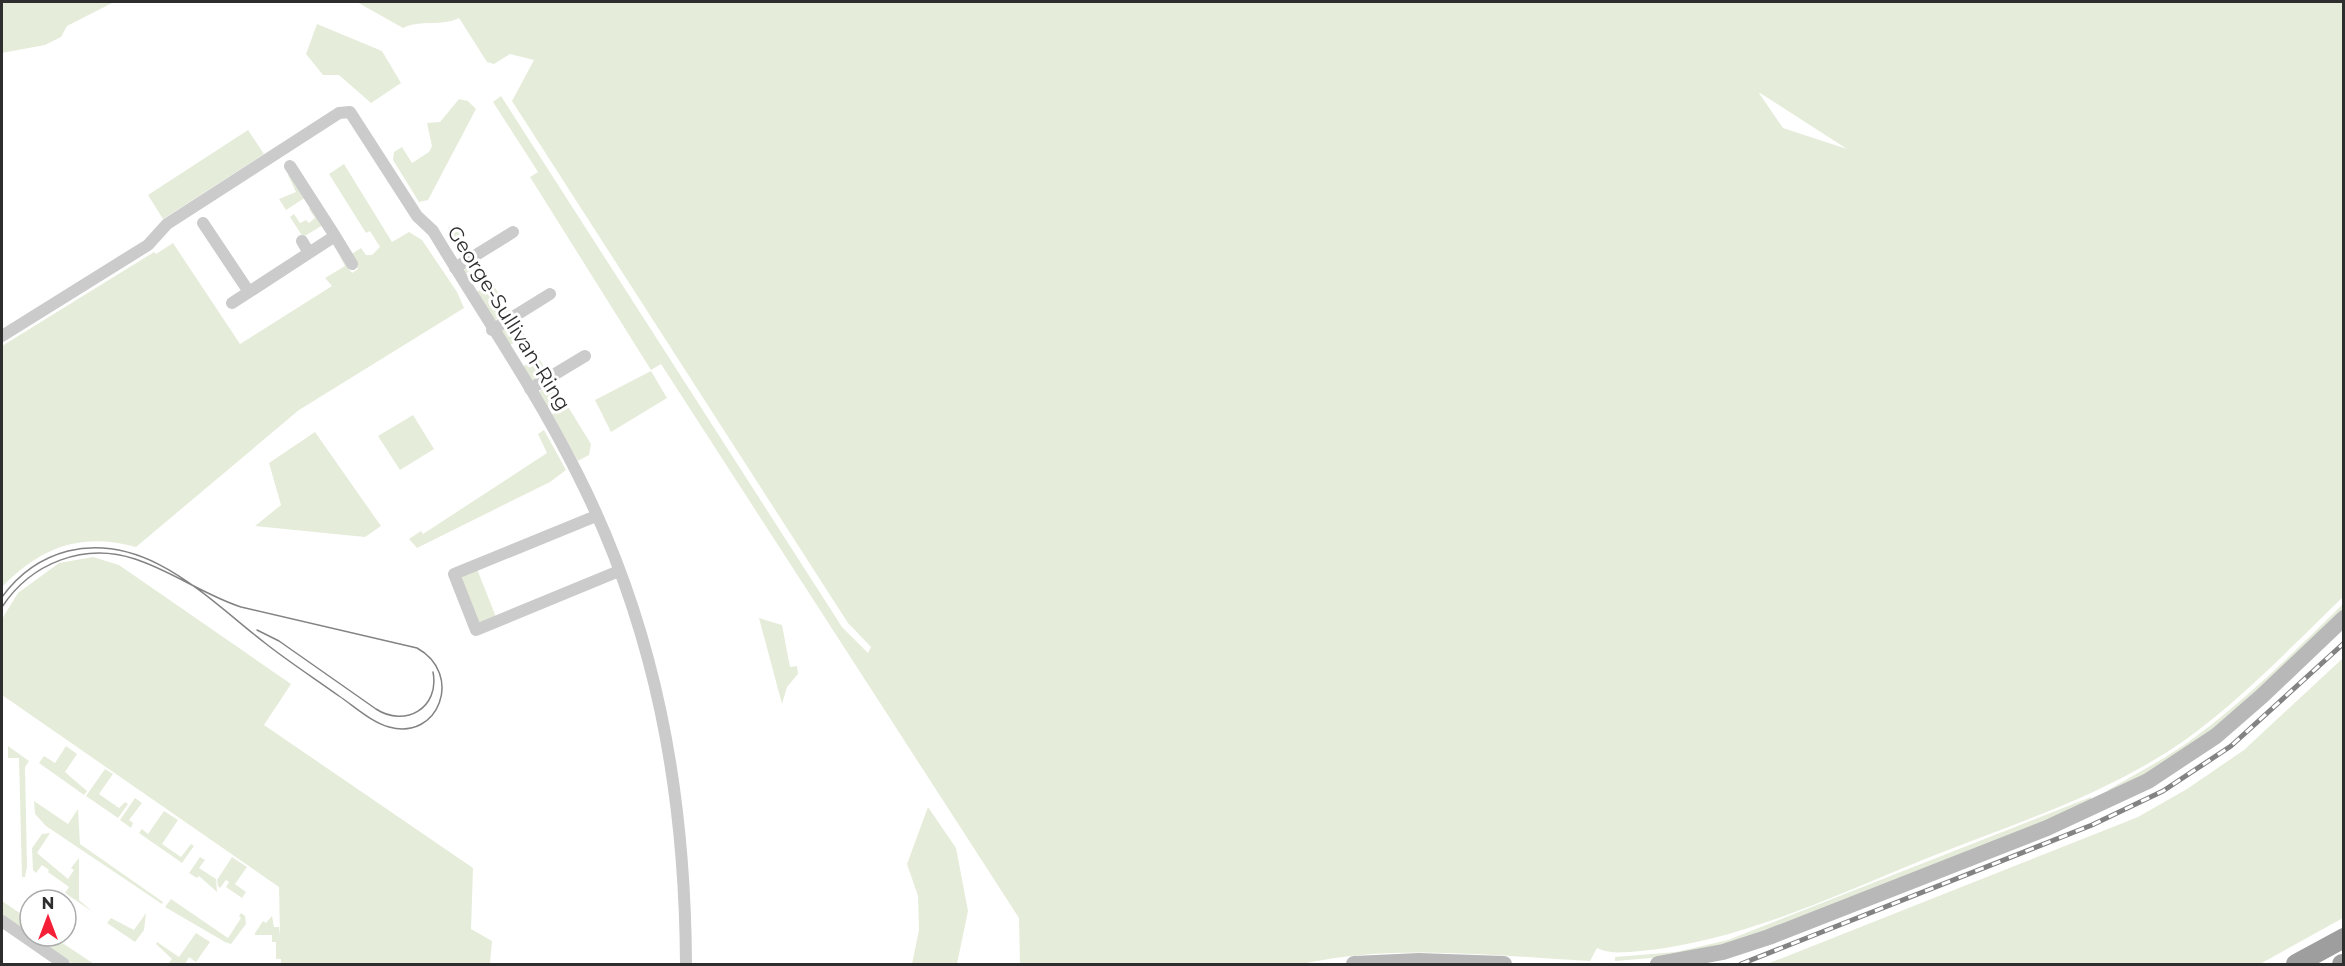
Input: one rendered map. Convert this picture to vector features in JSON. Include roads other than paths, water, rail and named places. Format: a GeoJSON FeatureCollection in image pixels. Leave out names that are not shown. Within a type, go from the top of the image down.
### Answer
{"type":"FeatureCollection","features":[{"type":"Feature","properties":{"kind":"highway"},"geometry":{"type":"LineString","coordinates":[[2296,964],[2343,938]]}},
{"type":"Feature","properties":{"kind":"main road"},"geometry":{"type":"LineString","coordinates":[[1658,964],[1723,952],[1769,937],[2047,828],[2148,782],[2216,736],[2262,696],[2343,618]]}},
{"type":"Feature","properties":{"kind":"main road"},"geometry":{"type":"LineString","coordinates":[[1354,964],[1419,961],[1504,964]]}},
{"type":"Feature","properties":{"kind":"street","name":"George-Sullivan-Ring"},"geometry":{"type":"LineString","coordinates":[[2,336],[141,250],[168,224],[339,113],[350,111],[417,216],[433,231],[562,442],[619,571],[642,634],[674,778],[685,883],[686,964]]}},
{"type":"Feature","properties":{"kind":"street"},"geometry":{"type":"LineString","coordinates":[[290,166],[352,264]]}},
{"type":"Feature","properties":{"kind":"street"},"geometry":{"type":"LineString","coordinates":[[203,223],[249,292]]}},
{"type":"Feature","properties":{"kind":"street"},"geometry":{"type":"LineString","coordinates":[[455,268],[513,232]]}},
{"type":"Feature","properties":{"kind":"street"},"geometry":{"type":"LineString","coordinates":[[232,303],[335,236]]}},
{"type":"Feature","properties":{"kind":"street"},"geometry":{"type":"LineString","coordinates":[[302,241],[309,253]]}},
{"type":"Feature","properties":{"kind":"street"},"geometry":{"type":"LineString","coordinates":[[283,254],[291,265]]}},
{"type":"Feature","properties":{"kind":"street"},"geometry":{"type":"LineString","coordinates":[[263,266],[271,278]]}},
{"type":"Feature","properties":{"kind":"street"},"geometry":{"type":"LineString","coordinates":[[492,330],[550,294]]}},
{"type":"Feature","properties":{"kind":"street"},"geometry":{"type":"LineString","coordinates":[[530,389],[585,356]]}},
{"type":"Feature","properties":{"kind":"street"},"geometry":{"type":"LineString","coordinates":[[596,516],[454,574],[476,630],[619,571]]}},
{"type":"Feature","properties":{"kind":"street"},"geometry":{"type":"LineString","coordinates":[[2,921],[64,964]]}},
{"type":"Feature","properties":{"kind":"tram line"},"geometry":{"type":"LineString","coordinates":[[2,597],[31,568],[58,554],[97,548],[124,551],[150,560],[175,573],[198,590],[283,657],[382,725],[406,729],[421,724],[432,715],[439,702],[442,688],[439,673],[431,659],[417,648],[241,607],[201,590],[188,583],[175,576],[149,564],[116,554],[78,555],[60,560],[43,568],[28,579],[2,607]]}},
{"type":"Feature","properties":{"kind":"tram line"},"geometry":{"type":"LineString","coordinates":[[257,630],[279,641],[376,709],[387,714],[409,715],[426,705],[434,685],[433,672]]}},
{"type":"Feature","properties":{"kind":"railway"},"geometry":{"type":"LineString","coordinates":[[1741,964],[2092,825],[2163,791],[2231,746],[2344,643]]}}]}
